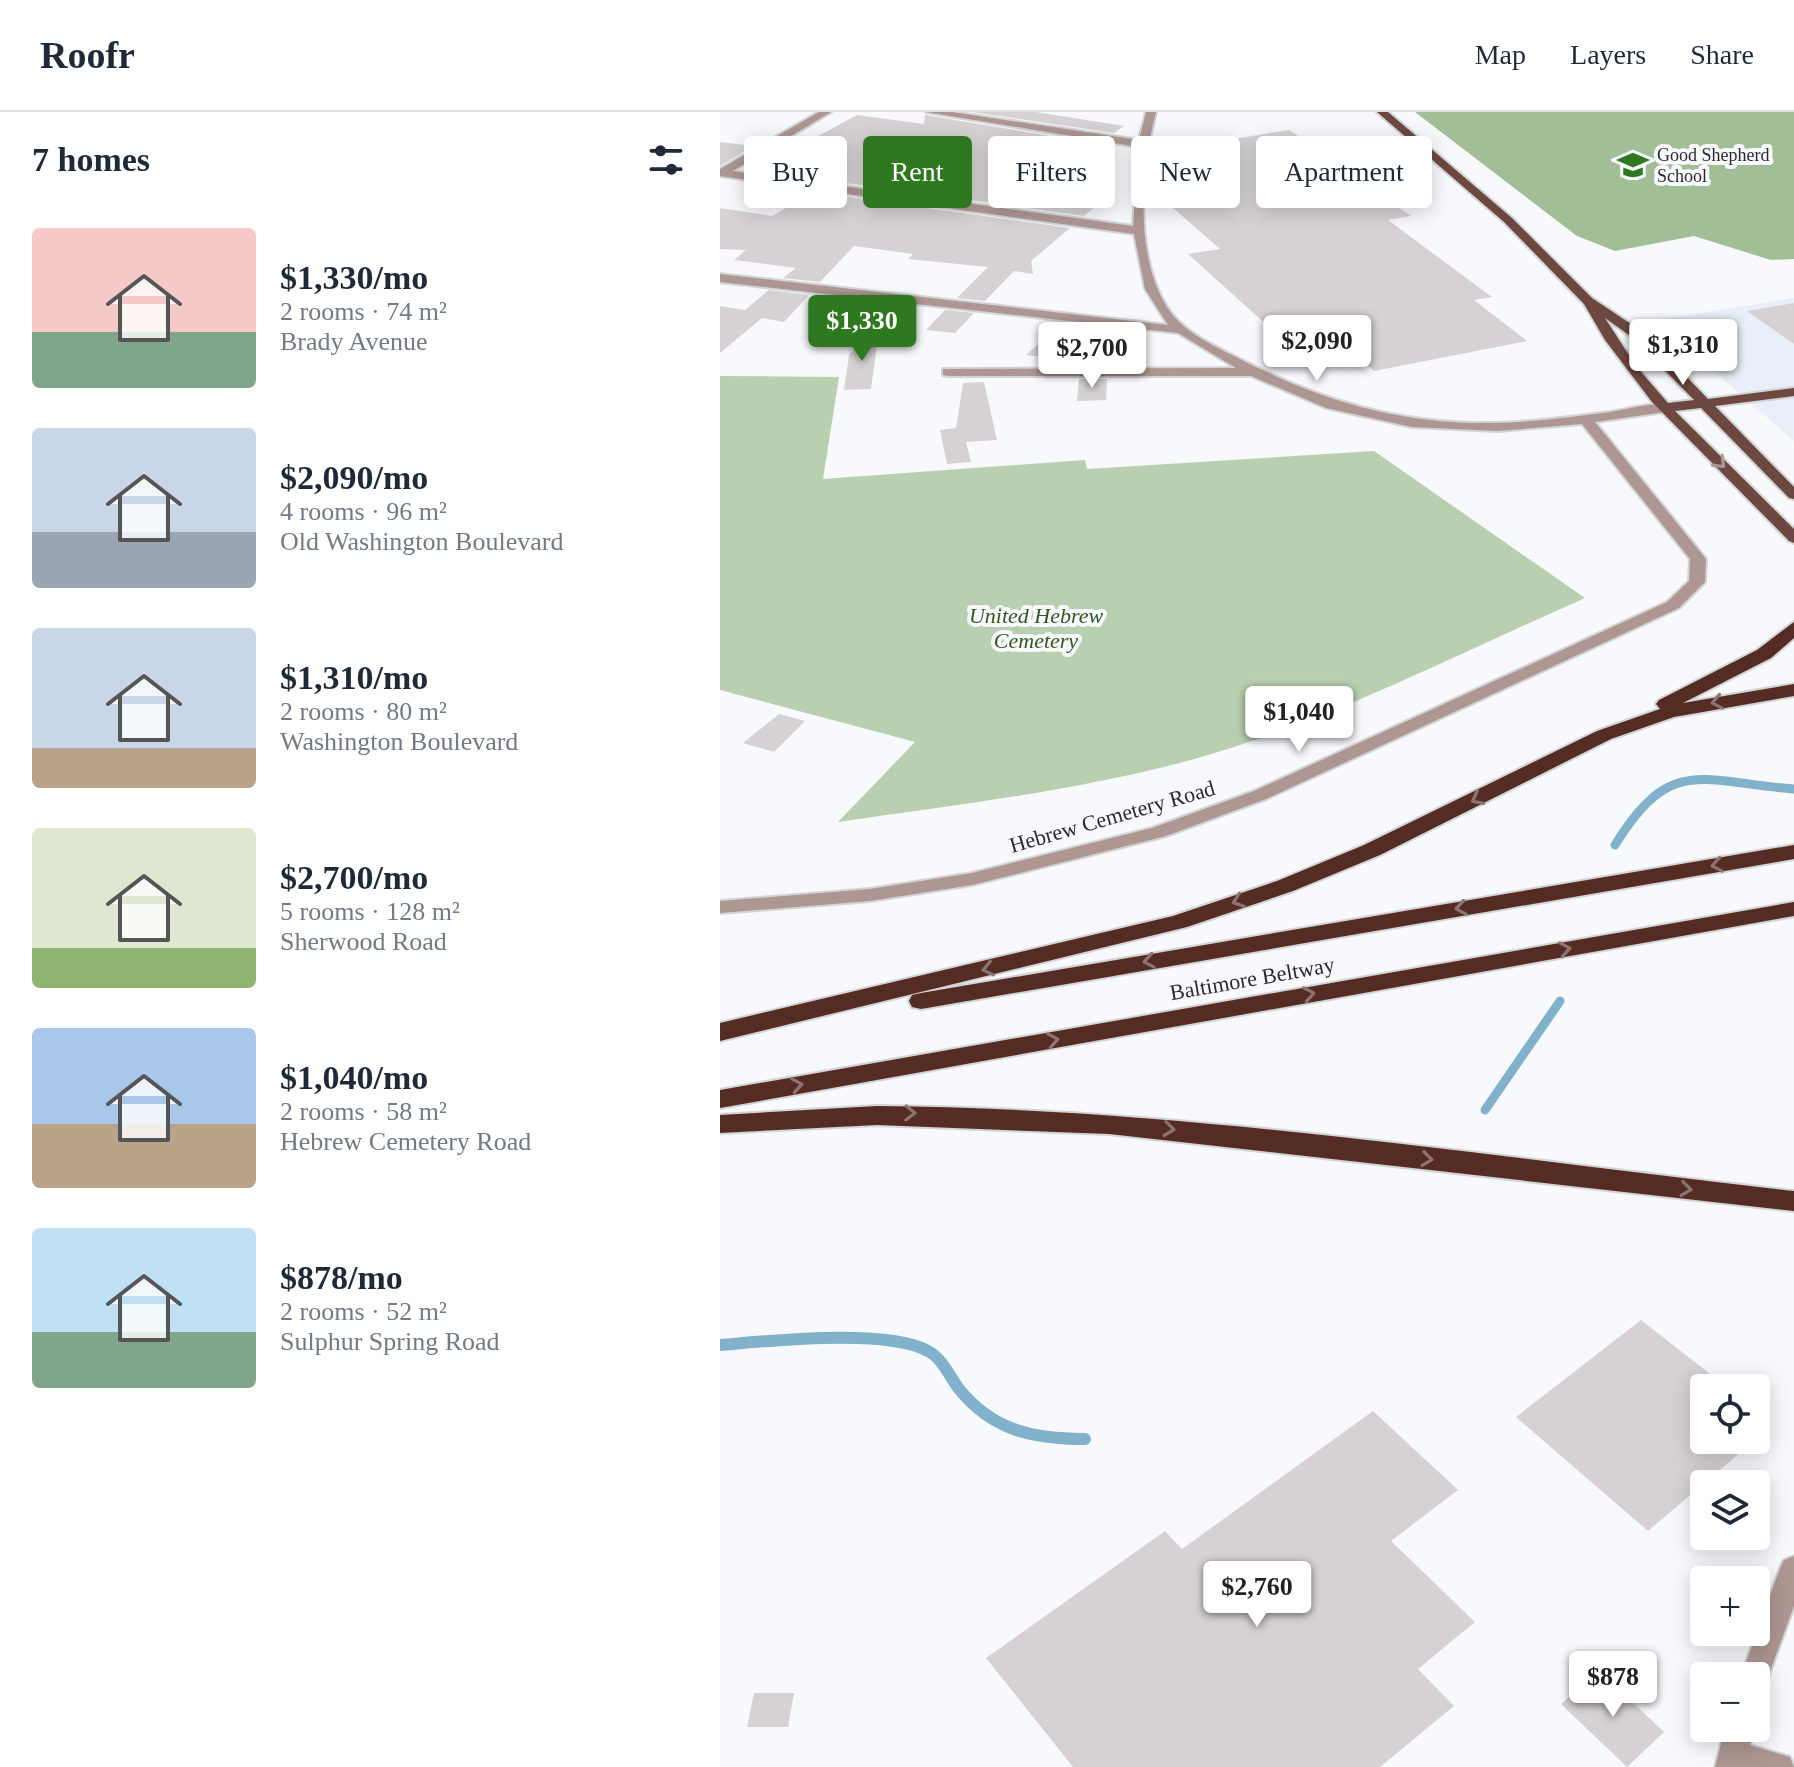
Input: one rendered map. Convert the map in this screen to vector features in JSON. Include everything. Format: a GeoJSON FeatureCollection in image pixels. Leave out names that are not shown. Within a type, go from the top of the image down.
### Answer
{"type":"FeatureCollection","features":[{"type":"Feature","properties":{"kind":"highway"},"geometry":{"type":"LineString","coordinates":[[720,1034],[1179,922],[1285,886],[1372,850],[1764,654],[1794,628]]}},
{"type":"Feature","properties":{"kind":"highway"},"geometry":{"type":"LineString","coordinates":[[1604,735],[1670,712],[1794,690]]}},
{"type":"Feature","properties":{"kind":"highway","name":"Baltimore Beltway"},"geometry":{"type":"LineString","coordinates":[[720,1034],[1794,852]]}},
{"type":"Feature","properties":{"kind":"highway","name":"Baltimore Beltway"},"geometry":{"type":"LineString","coordinates":[[720,1099],[1794,909]]}},
{"type":"Feature","properties":{"kind":"highway"},"geometry":{"type":"LineString","coordinates":[[720,1124],[902,1113],[1017,1116],[1136,1125],[1794,1201]]}},
{"type":"Feature","properties":{"kind":"main road"},"geometry":{"type":"LineString","coordinates":[[1382,112],[1508,220],[1588,301],[1638,335],[1794,495]]}},
{"type":"Feature","properties":{"kind":"main road"},"geometry":{"type":"LineString","coordinates":[[1588,301],[1609,341],[1665,408],[1794,538]]}},
{"type":"Feature","properties":{"kind":"main road"},"geometry":{"type":"LineString","coordinates":[[1665,408],[1794,392]]}},
{"type":"Feature","properties":{"kind":"street"},"geometry":{"type":"LineString","coordinates":[[720,172],[826,112]]}},
{"type":"Feature","properties":{"kind":"street"},"geometry":{"type":"LineString","coordinates":[[931,112],[1131,142]]}},
{"type":"Feature","properties":{"kind":"street"},"geometry":{"type":"LineString","coordinates":[[1144,136],[1151,112]]}},
{"type":"Feature","properties":{"kind":"street"},"geometry":{"type":"LineString","coordinates":[[720,172],[1141,231]]}},
{"type":"Feature","properties":{"kind":"street"},"geometry":{"type":"LineString","coordinates":[[1141,208],[1141,231],[1153,289],[1161,309],[1182,330],[1252,372],[1307,399],[1402,421],[1514,427],[1665,408]]}},
{"type":"Feature","properties":{"kind":"street"},"geometry":{"type":"LineString","coordinates":[[720,278],[1182,330]]}},
{"type":"Feature","properties":{"kind":"street"},"geometry":{"type":"LineString","coordinates":[[948,372],[1252,372]]}},
{"type":"Feature","properties":{"kind":"street","name":"Hebrew Cemetery Road"},"geometry":{"type":"LineString","coordinates":[[720,907],[870,895],[972,879],[1159,832],[1260,795],[1673,605],[1697,582],[1698,559],[1586,420]]}},
{"type":"Feature","properties":{"kind":"street"},"geometry":{"type":"LineString","coordinates":[[1760,1662],[1794,1568]]}},
{"type":"Feature","properties":{"kind":"street"},"geometry":{"type":"LineString","coordinates":[[1735,1750],[1780,1767]]}},
{"type":"Feature","properties":{"kind":"shaded area"},"geometry":{"type":"Polygon","coordinates":[[[1794,298],[1794,441],[1656,320],[1794,298]]]}},
{"type":"Feature","properties":{"kind":"green space","name":"Good Shepherd School"},"geometry":{"type":"Polygon","coordinates":[[[1415,112],[1794,112],[1794,259],[1771,260],[1694,236],[1615,251],[1577,236],[1415,112]]]}},
{"type":"Feature","properties":{"kind":"green space","name":"United Hebrew Cemetery"},"geometry":{"type":"Polygon","coordinates":[[[720,376],[839,377],[823,479],[1085,460],[1087,469],[1374,451],[1585,598],[1341,707],[1292,727],[1191,760],[1059,789],[838,822],[915,742],[720,690],[720,376]]]}},
{"type":"Feature","properties":{"kind":"building"},"geometry":{"type":"Polygon","coordinates":[[[972,112],[1036,112],[1124,126],[1114,133],[972,112]]]}},
{"type":"Feature","properties":{"kind":"building"},"geometry":{"type":"Polygon","coordinates":[[[857,115],[924,124],[925,115],[1051,136],[988,136],[988,203],[972,201],[972,136],[863,136],[863,185],[847,183],[847,136],[818,136],[857,115]]]}},
{"type":"Feature","properties":{"kind":"building"},"geometry":{"type":"Polygon","coordinates":[[[1289,130],[1298,136],[1256,136],[1256,208],[1400,208],[1411,216],[1388,220],[1492,297],[1474,300],[1527,341],[1374,371],[1326,329],[1281,338],[1188,254],[1220,249],[1173,208],[1240,208],[1240,138],[1289,130]]]}},
{"type":"Feature","properties":{"kind":"building"},"geometry":{"type":"Polygon","coordinates":[[[720,142],[744,145],[744,151],[720,166],[720,142]]]}},
{"type":"Feature","properties":{"kind":"building"},"geometry":{"type":"Polygon","coordinates":[[[847,197],[863,199],[863,208],[927,208],[1070,228],[1031,261],[1033,274],[1014,271],[985,301],[957,298],[988,267],[908,259],[913,254],[854,246],[820,282],[783,278],[796,268],[734,260],[746,250],[720,249],[720,208],[772,216],[786,208],[847,208],[847,197]]]}},
{"type":"Feature","properties":{"kind":"building"},"geometry":{"type":"Polygon","coordinates":[[[1026,208],[1094,208],[1084,216],[1026,208]]]}},
{"type":"Feature","properties":{"kind":"building"},"geometry":{"type":"Polygon","coordinates":[[[769,290],[809,295],[784,322],[762,318],[720,353],[720,306],[745,310],[769,290]]]}},
{"type":"Feature","properties":{"kind":"building"},"geometry":{"type":"Polygon","coordinates":[[[1794,303],[1794,344],[1747,311],[1794,303]]]}},
{"type":"Feature","properties":{"kind":"building"},"geometry":{"type":"Polygon","coordinates":[[[945,310],[974,313],[955,333],[926,330],[945,310]]]}},
{"type":"Feature","properties":{"kind":"building"},"geometry":{"type":"Polygon","coordinates":[[[880,323],[871,389],[844,390],[849,355],[880,323]]]}},
{"type":"Feature","properties":{"kind":"building"},"geometry":{"type":"Polygon","coordinates":[[[1051,333],[1109,340],[1107,365],[1080,366],[1080,360],[1026,355],[1051,333]]]}},
{"type":"Feature","properties":{"kind":"building"},"geometry":{"type":"Polygon","coordinates":[[[1079,379],[1107,379],[1106,400],[1077,401],[1079,379]]]}},
{"type":"Feature","properties":{"kind":"building"},"geometry":{"type":"Polygon","coordinates":[[[984,382],[997,440],[966,442],[971,462],[947,464],[940,430],[956,428],[963,383],[984,382]]]}},
{"type":"Feature","properties":{"kind":"building"},"geometry":{"type":"Polygon","coordinates":[[[779,714],[805,721],[774,752],[743,743],[779,714]]]}},
{"type":"Feature","properties":{"kind":"building"},"geometry":{"type":"Polygon","coordinates":[[[1641,1320],[1710,1374],[1690,1374],[1690,1454],[1739,1454],[1720,1470],[1690,1470],[1690,1495],[1648,1531],[1516,1417],[1641,1320]]]}},
{"type":"Feature","properties":{"kind":"building"},"geometry":{"type":"Polygon","coordinates":[[[1373,1411],[1458,1490],[1391,1541],[1475,1622],[1418,1669],[1454,1706],[1380,1767],[1073,1767],[986,1658],[1165,1531],[1182,1549],[1373,1411]]]}},
{"type":"Feature","properties":{"kind":"building"},"geometry":{"type":"Polygon","coordinates":[[[1599,1671],[1664,1732],[1627,1767],[1561,1704],[1599,1671]]]}},
{"type":"Feature","properties":{"kind":"building"},"geometry":{"type":"Polygon","coordinates":[[[754,1693],[794,1693],[788,1727],[747,1727],[754,1693]]]}},
{"type":"Feature","properties":{"kind":"waterway"},"geometry":{"type":"LineString","coordinates":[[1615,845],[1635,816],[1672,785],[1691,780],[1712,780],[1794,789]]}},
{"type":"Feature","properties":{"kind":"waterway"},"geometry":{"type":"LineString","coordinates":[[1485,1110],[1560,1001]]}},
{"type":"Feature","properties":{"kind":"waterway"},"geometry":{"type":"LineString","coordinates":[[720,1345],[827,1338],[909,1344],[933,1354],[972,1403],[1000,1423],[1032,1434],[1085,1439]]}},
{"type":"Feature","properties":{"kind":"place","name":"Good Shepherd School"},"geometry":{"type":"Point","coordinates":[1633,165]}}]}
